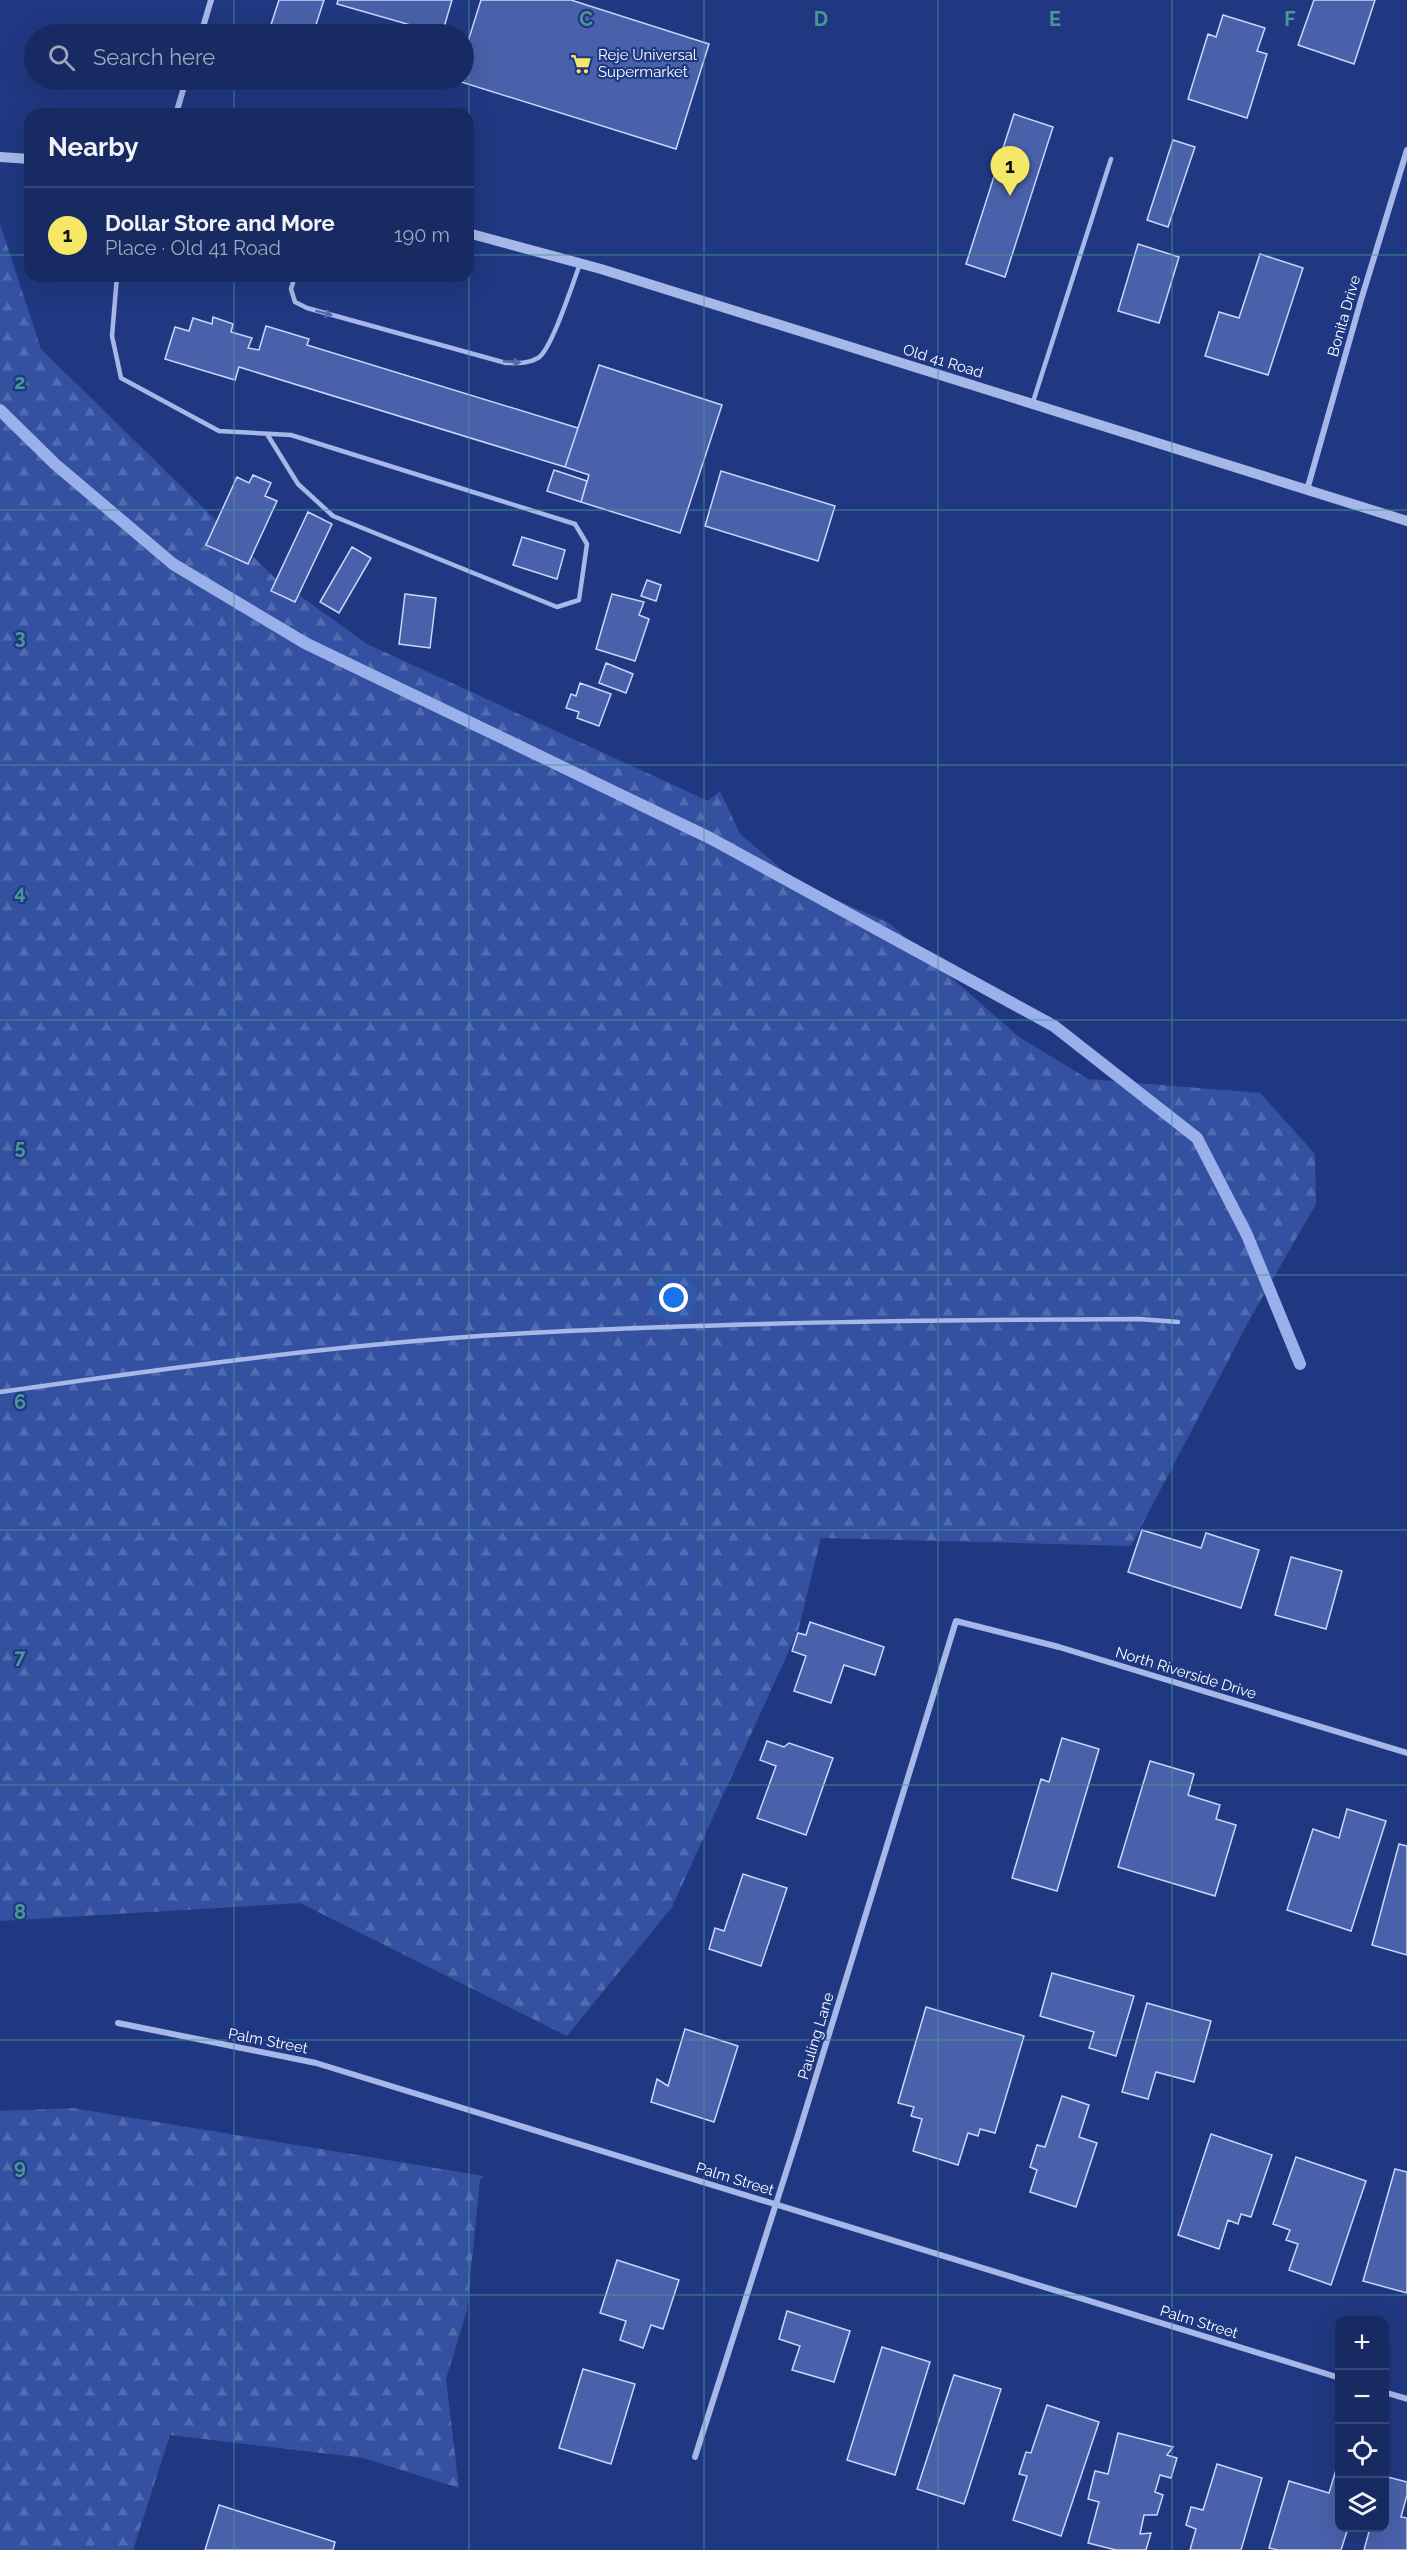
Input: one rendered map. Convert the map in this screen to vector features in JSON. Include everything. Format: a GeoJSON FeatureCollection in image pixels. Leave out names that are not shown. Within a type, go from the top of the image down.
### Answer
{"type":"FeatureCollection","features":[{"type":"Feature","properties":{"kind":"street"},"geometry":{"type":"LineString","coordinates":[[204,24],[211,0]]}},
{"type":"Feature","properties":{"kind":"street"},"geometry":{"type":"LineString","coordinates":[[178,108],[183,90]]}},
{"type":"Feature","properties":{"kind":"street","name":"Bonita Drive"},"geometry":{"type":"LineString","coordinates":[[1307,491],[1361,300],[1407,150]]}},
{"type":"Feature","properties":{"kind":"street"},"geometry":{"type":"LineString","coordinates":[[0,157],[24,159]]}},
{"type":"Feature","properties":{"kind":"street","name":"Old 41 Road"},"geometry":{"type":"LineString","coordinates":[[474,235],[580,264],[1407,521]]}},
{"type":"Feature","properties":{"kind":"street","name":"North Riverside Drive"},"geometry":{"type":"LineString","coordinates":[[956,1621],[1059,1647],[1407,1753]]}},
{"type":"Feature","properties":{"kind":"street","name":"Pauling Lane"},"geometry":{"type":"LineString","coordinates":[[695,2457],[956,1621]]}},
{"type":"Feature","properties":{"kind":"street","name":"Palm Street"},"geometry":{"type":"LineString","coordinates":[[118,2023],[316,2063],[1335,2376]]}},
{"type":"Feature","properties":{"kind":"street"},"geometry":{"type":"LineString","coordinates":[[1389,2393],[1407,2398]]}},
{"type":"Feature","properties":{"kind":"lane"},"geometry":{"type":"LineString","coordinates":[[1032,405],[1111,159]]}},
{"type":"Feature","properties":{"kind":"lane"},"geometry":{"type":"LineString","coordinates":[[293,282],[291,289],[295,302],[307,309],[506,363],[522,363],[540,357],[550,341],[580,264]]}},
{"type":"Feature","properties":{"kind":"lane"},"geometry":{"type":"LineString","coordinates":[[116,282],[112,336],[121,378],[219,431],[291,435],[575,524],[587,544],[579,600],[557,607],[333,516],[298,484],[267,434]]}},
{"type":"Feature","properties":{"kind":"lane"},"geometry":{"type":"LineString","coordinates":[[0,1392],[170,1368],[382,1345],[546,1332],[853,1321],[1139,1319],[1178,1322]]}},
{"type":"Feature","properties":{"kind":"green space"},"geometry":{"type":"Polygon","coordinates":[[[0,224],[41,349],[274,577],[367,644],[708,801],[720,791],[740,834],[798,883],[889,923],[1019,1037],[1088,1079],[1260,1093],[1315,1154],[1316,1204],[1251,1317],[1131,1546],[821,1538],[798,1631],[672,1907],[567,2036],[300,1903],[0,1921],[0,224]]]}},
{"type":"Feature","properties":{"kind":"green space"},"geometry":{"type":"Polygon","coordinates":[[[73,2108],[484,2176],[480,2180],[467,2310],[446,2379],[459,2488],[363,2458],[170,2435],[133,2550],[0,2550],[0,2111],[73,2108]]]}},
{"type":"Feature","properties":{"kind":"building"},"geometry":{"type":"Polygon","coordinates":[[[279,0],[324,0],[316,24],[271,24],[279,0]]]}},
{"type":"Feature","properties":{"kind":"building"},"geometry":{"type":"Polygon","coordinates":[[[338,0],[452,0],[445,24],[407,24],[337,4],[338,0]]]}},
{"type":"Feature","properties":{"kind":"building"},"geometry":{"type":"Polygon","coordinates":[[[481,0],[571,0],[709,44],[676,149],[474,86],[473,24],[481,0]]]}},
{"type":"Feature","properties":{"kind":"building"},"geometry":{"type":"Polygon","coordinates":[[[1314,0],[1375,0],[1354,64],[1298,45],[1314,0]]]}},
{"type":"Feature","properties":{"kind":"building"},"geometry":{"type":"Polygon","coordinates":[[[1223,15],[1265,28],[1257,51],[1267,54],[1247,118],[1188,99],[1208,34],[1216,37],[1223,15]]]}},
{"type":"Feature","properties":{"kind":"building"},"geometry":{"type":"Polygon","coordinates":[[[1014,114],[1053,127],[1005,277],[966,264],[1014,114]]]}},
{"type":"Feature","properties":{"kind":"building"},"geometry":{"type":"Polygon","coordinates":[[[1173,140],[1195,147],[1168,227],[1147,220],[1173,140]]]}},
{"type":"Feature","properties":{"kind":"building"},"geometry":{"type":"Polygon","coordinates":[[[1138,244],[1179,257],[1159,323],[1118,311],[1138,244]]]}},
{"type":"Feature","properties":{"kind":"building"},"geometry":{"type":"Polygon","coordinates":[[[1260,254],[1303,268],[1268,375],[1205,356],[1219,312],[1239,318],[1260,254]]]}},
{"type":"Feature","properties":{"kind":"building"},"geometry":{"type":"Polygon","coordinates":[[[213,317],[233,324],[231,332],[252,338],[248,348],[259,350],[266,326],[309,339],[307,345],[578,428],[565,467],[239,367],[235,380],[165,359],[175,327],[189,331],[193,318],[212,324],[213,317]]]}},
{"type":"Feature","properties":{"kind":"building"},"geometry":{"type":"Polygon","coordinates":[[[599,365],[722,405],[680,533],[581,502],[589,475],[565,467],[599,365]]]}},
{"type":"Feature","properties":{"kind":"building"},"geometry":{"type":"Polygon","coordinates":[[[554,470],[587,481],[581,502],[547,491],[554,470]]]}},
{"type":"Feature","properties":{"kind":"building"},"geometry":{"type":"Polygon","coordinates":[[[721,471],[835,506],[818,561],[705,526],[721,471]]]}},
{"type":"Feature","properties":{"kind":"building"},"geometry":{"type":"Polygon","coordinates":[[[253,475],[271,483],[265,496],[277,501],[248,564],[206,545],[237,477],[249,483],[253,475]]]}},
{"type":"Feature","properties":{"kind":"building"},"geometry":{"type":"Polygon","coordinates":[[[308,512],[332,524],[295,602],[271,591],[308,512]]]}},
{"type":"Feature","properties":{"kind":"building"},"geometry":{"type":"Polygon","coordinates":[[[522,537],[565,550],[557,579],[513,565],[522,537]]]}},
{"type":"Feature","properties":{"kind":"building"},"geometry":{"type":"Polygon","coordinates":[[[352,547],[371,558],[339,613],[320,602],[352,547]]]}},
{"type":"Feature","properties":{"kind":"building"},"geometry":{"type":"Polygon","coordinates":[[[647,580],[661,585],[656,601],[641,596],[647,580]]]}},
{"type":"Feature","properties":{"kind":"building"},"geometry":{"type":"Polygon","coordinates":[[[405,594],[436,598],[430,648],[399,644],[405,594]]]}},
{"type":"Feature","properties":{"kind":"building"},"geometry":{"type":"Polygon","coordinates":[[[612,594],[644,602],[639,615],[649,619],[635,661],[596,649],[612,594]]]}},
{"type":"Feature","properties":{"kind":"building"},"geometry":{"type":"Polygon","coordinates":[[[606,663],[633,674],[626,693],[599,683],[606,663]]]}},
{"type":"Feature","properties":{"kind":"building"},"geometry":{"type":"Polygon","coordinates":[[[580,683],[611,694],[599,726],[577,718],[579,712],[566,708],[571,694],[576,696],[580,683]]]}},
{"type":"Feature","properties":{"kind":"building"},"geometry":{"type":"Polygon","coordinates":[[[1142,1530],[1201,1548],[1206,1533],[1259,1550],[1241,1608],[1128,1572],[1142,1530]]]}},
{"type":"Feature","properties":{"kind":"building"},"geometry":{"type":"Polygon","coordinates":[[[1291,1557],[1342,1571],[1326,1629],[1275,1615],[1291,1557]]]}},
{"type":"Feature","properties":{"kind":"building"},"geometry":{"type":"Polygon","coordinates":[[[810,1622],[884,1647],[875,1675],[844,1665],[831,1703],[794,1691],[806,1656],[792,1651],[798,1633],[806,1635],[810,1622]]]}},
{"type":"Feature","properties":{"kind":"building"},"geometry":{"type":"Polygon","coordinates":[[[1062,1738],[1099,1749],[1057,1891],[1012,1878],[1041,1779],[1049,1782],[1062,1738]]]}},
{"type":"Feature","properties":{"kind":"building"},"geometry":{"type":"Polygon","coordinates":[[[767,1741],[784,1747],[789,1743],[833,1758],[806,1835],[757,1818],[776,1766],[760,1760],[767,1741]]]}},
{"type":"Feature","properties":{"kind":"building"},"geometry":{"type":"Polygon","coordinates":[[[1150,1761],[1194,1774],[1188,1795],[1220,1805],[1216,1819],[1236,1825],[1215,1896],[1118,1867],[1150,1761]]]}},
{"type":"Feature","properties":{"kind":"building"},"geometry":{"type":"Polygon","coordinates":[[[1347,1809],[1386,1821],[1351,1931],[1287,1910],[1313,1829],[1339,1838],[1347,1809]]]}},
{"type":"Feature","properties":{"kind":"building"},"geometry":{"type":"Polygon","coordinates":[[[1399,1844],[1407,1846],[1407,1955],[1372,1945],[1399,1844]]]}},
{"type":"Feature","properties":{"kind":"building"},"geometry":{"type":"Polygon","coordinates":[[[743,1874],[787,1888],[761,1966],[709,1949],[715,1928],[724,1931],[743,1874]]]}},
{"type":"Feature","properties":{"kind":"building"},"geometry":{"type":"Polygon","coordinates":[[[1052,1973],[1134,1996],[1116,2056],[1089,2048],[1094,2032],[1040,2016],[1052,1973]]]}},
{"type":"Feature","properties":{"kind":"building"},"geometry":{"type":"Polygon","coordinates":[[[1147,2003],[1211,2021],[1194,2082],[1156,2072],[1148,2099],[1122,2092],[1147,2003]]]}},
{"type":"Feature","properties":{"kind":"building"},"geometry":{"type":"Polygon","coordinates":[[[926,2007],[1024,2036],[995,2133],[980,2129],[978,2136],[968,2133],[958,2165],[913,2151],[922,2119],[911,2116],[914,2107],[898,2103],[926,2007]]]}},
{"type":"Feature","properties":{"kind":"building"},"geometry":{"type":"Polygon","coordinates":[[[685,2029],[738,2046],[714,2122],[651,2102],[657,2079],[668,2086],[685,2029]]]}},
{"type":"Feature","properties":{"kind":"building"},"geometry":{"type":"Polygon","coordinates":[[[1062,2096],[1089,2105],[1079,2137],[1097,2143],[1076,2207],[1030,2192],[1037,2170],[1030,2167],[1037,2145],[1045,2147],[1062,2096]]]}},
{"type":"Feature","properties":{"kind":"building"},"geometry":{"type":"Polygon","coordinates":[[[1211,2134],[1272,2155],[1251,2217],[1241,2214],[1238,2224],[1228,2220],[1219,2249],[1178,2235],[1211,2134]]]}},
{"type":"Feature","properties":{"kind":"building"},"geometry":{"type":"Polygon","coordinates":[[[1296,2157],[1366,2181],[1331,2285],[1289,2270],[1298,2244],[1286,2240],[1290,2230],[1273,2224],[1296,2157]]]}},
{"type":"Feature","properties":{"kind":"building"},"geometry":{"type":"Polygon","coordinates":[[[1395,2169],[1407,2172],[1407,2293],[1363,2281],[1395,2169]]]}},
{"type":"Feature","properties":{"kind":"building"},"geometry":{"type":"Polygon","coordinates":[[[617,2260],[679,2280],[663,2329],[651,2325],[643,2348],[620,2340],[626,2321],[600,2313],[617,2260]]]}},
{"type":"Feature","properties":{"kind":"building"},"geometry":{"type":"Polygon","coordinates":[[[787,2311],[850,2331],[834,2382],[792,2370],[800,2346],[779,2339],[787,2311]]]}},
{"type":"Feature","properties":{"kind":"building"},"geometry":{"type":"Polygon","coordinates":[[[882,2347],[930,2362],[895,2475],[847,2460],[882,2347]]]}},
{"type":"Feature","properties":{"kind":"building"},"geometry":{"type":"Polygon","coordinates":[[[583,2369],[635,2384],[611,2464],[559,2448],[583,2369]]]}},
{"type":"Feature","properties":{"kind":"building"},"geometry":{"type":"Polygon","coordinates":[[[954,2375],[1001,2389],[964,2504],[917,2489],[954,2375]]]}},
{"type":"Feature","properties":{"kind":"building"},"geometry":{"type":"Polygon","coordinates":[[[1047,2405],[1099,2422],[1061,2536],[1013,2520],[1027,2476],[1019,2474],[1026,2452],[1031,2453],[1047,2405]]]}},
{"type":"Feature","properties":{"kind":"building"},"geometry":{"type":"Polygon","coordinates":[[[1118,2433],[1173,2447],[1167,2455],[1177,2458],[1171,2478],[1160,2475],[1155,2492],[1163,2495],[1157,2515],[1144,2515],[1140,2534],[1151,2533],[1146,2550],[1116,2550],[1088,2543],[1099,2502],[1088,2499],[1095,2471],[1108,2474],[1118,2433]]]}},
{"type":"Feature","properties":{"kind":"building"},"geometry":{"type":"Polygon","coordinates":[[[1217,2464],[1262,2478],[1241,2550],[1190,2550],[1196,2529],[1186,2525],[1191,2507],[1203,2510],[1217,2464]]]}},
{"type":"Feature","properties":{"kind":"building"},"geometry":{"type":"Polygon","coordinates":[[[1335,2473],[1335,2532],[1347,2532],[1341,2550],[1269,2548],[1289,2481],[1329,2493],[1335,2473]]]}},
{"type":"Feature","properties":{"kind":"building"},"geometry":{"type":"Polygon","coordinates":[[[1389,2477],[1407,2482],[1407,2495],[1401,2517],[1407,2518],[1407,2550],[1364,2550],[1369,2532],[1389,2532],[1389,2477]]]}},
{"type":"Feature","properties":{"kind":"building"},"geometry":{"type":"Polygon","coordinates":[[[219,2505],[335,2542],[333,2550],[205,2550],[219,2505]]]}},
{"type":"Feature","properties":{"kind":"waterway"},"geometry":{"type":"LineString","coordinates":[[0,410],[55,464],[173,564],[305,643],[710,838],[1054,1026],[1197,1138],[1247,1235],[1300,1364]]}},
{"type":"Feature","properties":{"kind":"place","name":"Reje Universal Supermarket"},"geometry":{"type":"Point","coordinates":[581,64]}},
{"type":"Feature","properties":{"kind":"place","name":"Dollar Store and More"},"geometry":{"type":"Point","coordinates":[1010,196]}}]}
